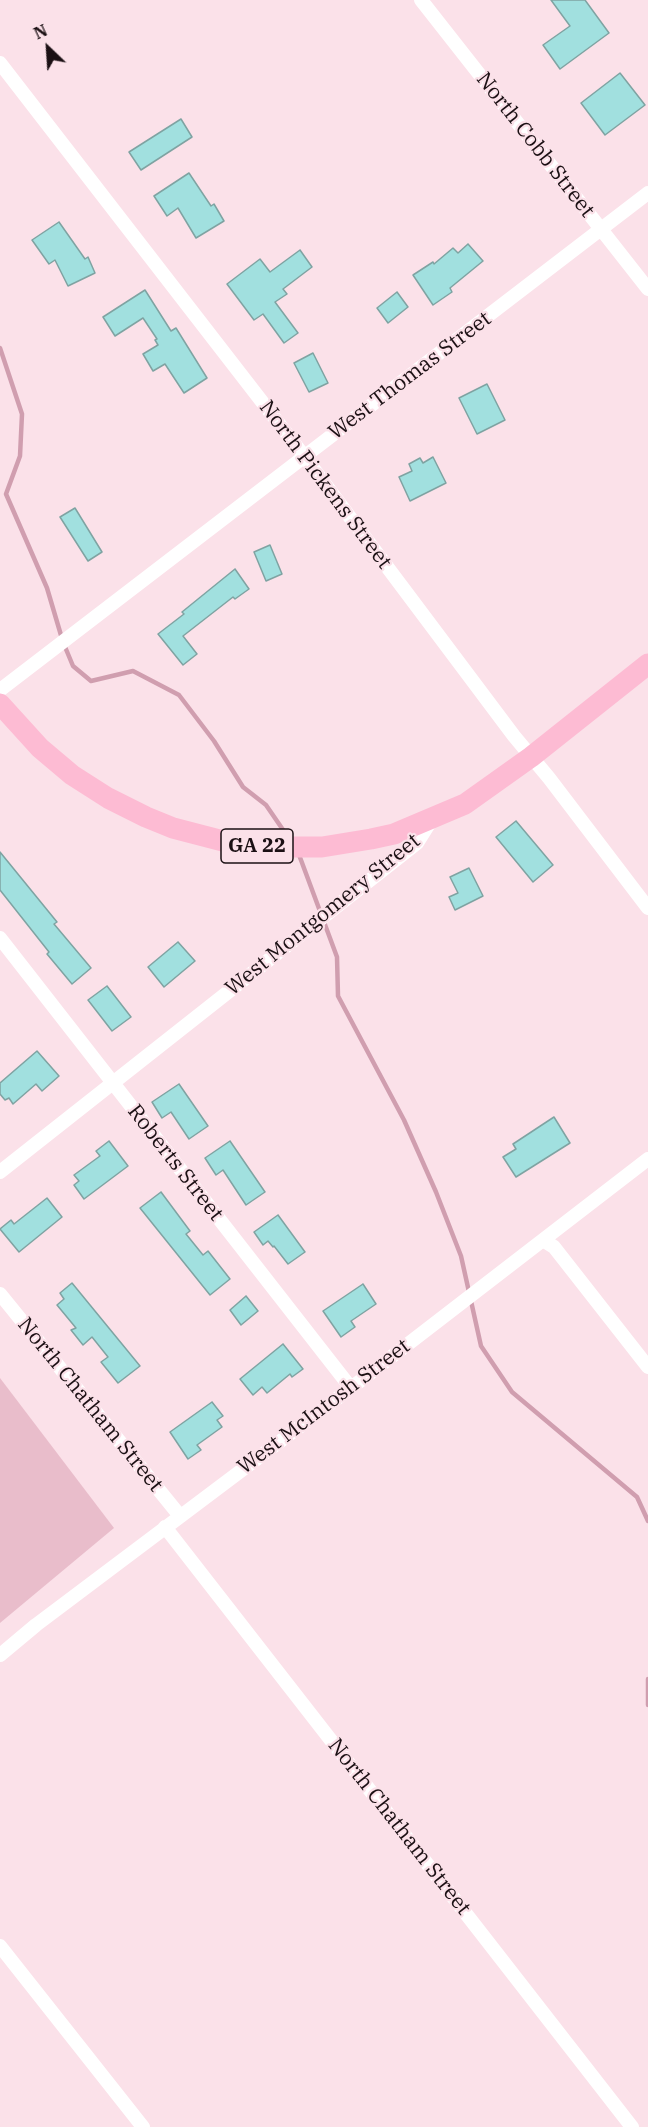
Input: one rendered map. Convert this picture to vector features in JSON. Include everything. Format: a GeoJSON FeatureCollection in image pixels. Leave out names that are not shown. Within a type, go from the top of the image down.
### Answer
{"type":"FeatureCollection","features":[{"type":"Feature","properties":{"kind":"main road","name":"West Montgomery Street"},"geometry":{"type":"LineString","coordinates":[[432,819],[465,804],[531,757],[648,664]]}},
{"type":"Feature","properties":{"kind":"main road","name":"GA 22"},"geometry":{"type":"LineString","coordinates":[[0,704],[40,748],[90,787],[146,817],[201,836],[270,847],[322,847],[394,834],[432,819]]}},
{"type":"Feature","properties":{"kind":"street","name":"North Cobb Street"},"geometry":{"type":"LineString","coordinates":[[421,0],[648,290]]}},
{"type":"Feature","properties":{"kind":"street","name":"North Pickens Street"},"geometry":{"type":"LineString","coordinates":[[0,63],[304,456],[648,908]]}},
{"type":"Feature","properties":{"kind":"street","name":"West Thomas Street"},"geometry":{"type":"LineString","coordinates":[[0,690],[648,194]]}},
{"type":"Feature","properties":{"kind":"street","name":"West Montgomery Street"},"geometry":{"type":"LineString","coordinates":[[0,1172],[417,843],[432,819]]}},
{"type":"Feature","properties":{"kind":"street","name":"Roberts Street"},"geometry":{"type":"LineString","coordinates":[[0,938],[351,1388]]}},
{"type":"Feature","properties":{"kind":"street","name":"West McIntosh Street"},"geometry":{"type":"LineString","coordinates":[[0,1655],[36,1625],[351,1388],[648,1159]]}},
{"type":"Feature","properties":{"kind":"street"},"geometry":{"type":"LineString","coordinates":[[543,1240],[554,1247],[648,1367]]}},
{"type":"Feature","properties":{"kind":"street","name":"North Chatham Street"},"geometry":{"type":"LineString","coordinates":[[0,1294],[180,1516]]}},
{"type":"Feature","properties":{"kind":"street","name":"North Chatham Street"},"geometry":{"type":"LineString","coordinates":[[165,1527],[632,2127]]}},
{"type":"Feature","properties":{"kind":"street"},"geometry":{"type":"LineString","coordinates":[[0,1946],[143,2127]]}},
{"type":"Feature","properties":{"kind":"shaded area"},"geometry":{"type":"Polygon","coordinates":[[[0,1378],[114,1528],[0,1623],[0,1378]]]}},
{"type":"Feature","properties":{"kind":"building"},"geometry":{"type":"Polygon","coordinates":[[[551,0],[585,0],[609,33],[560,69],[543,45],[570,26],[551,0]]]}},
{"type":"Feature","properties":{"kind":"building"},"geometry":{"type":"Polygon","coordinates":[[[620,73],[645,105],[605,135],[581,103],[620,73]]]}},
{"type":"Feature","properties":{"kind":"building"},"geometry":{"type":"Polygon","coordinates":[[[181,119],[192,137],[141,170],[129,152],[181,119]]]}},
{"type":"Feature","properties":{"kind":"building"},"geometry":{"type":"Polygon","coordinates":[[[189,173],[211,206],[214,204],[224,221],[196,238],[178,208],[167,216],[154,196],[189,173]]]}},
{"type":"Feature","properties":{"kind":"building"},"geometry":{"type":"Polygon","coordinates":[[[59,222],[85,259],[88,257],[95,273],[68,286],[55,260],[49,264],[32,240],[59,222]]]}},
{"type":"Feature","properties":{"kind":"building"},"geometry":{"type":"Polygon","coordinates":[[[468,244],[483,261],[450,288],[452,292],[433,305],[413,275],[433,262],[434,264],[453,248],[458,253],[468,244]]]}},
{"type":"Feature","properties":{"kind":"building"},"geometry":{"type":"Polygon","coordinates":[[[300,250],[312,267],[283,289],[287,294],[275,302],[298,333],[284,343],[263,314],[254,320],[227,284],[260,259],[270,272],[300,250]]]}},
{"type":"Feature","properties":{"kind":"building"},"geometry":{"type":"Polygon","coordinates":[[[145,290],[171,331],[176,328],[207,378],[184,393],[165,364],[153,371],[143,354],[158,345],[155,340],[157,339],[143,318],[115,336],[103,317],[145,290]]]}},
{"type":"Feature","properties":{"kind":"building"},"geometry":{"type":"Polygon","coordinates":[[[397,292],[408,307],[388,323],[377,308],[397,292]]]}},
{"type":"Feature","properties":{"kind":"building"},"geometry":{"type":"Polygon","coordinates":[[[313,353],[328,383],[309,392],[294,363],[313,353]]]}},
{"type":"Feature","properties":{"kind":"building"},"geometry":{"type":"Polygon","coordinates":[[[487,384],[505,420],[477,434],[459,398],[487,384]]]}},
{"type":"Feature","properties":{"kind":"building"},"geometry":{"type":"Polygon","coordinates":[[[433,457],[446,483],[410,501],[399,477],[412,471],[409,464],[420,458],[423,463],[433,457]]]}},
{"type":"Feature","properties":{"kind":"building"},"geometry":{"type":"Polygon","coordinates":[[[75,508],[102,552],[88,561],[60,517],[75,508]]]}},
{"type":"Feature","properties":{"kind":"building"},"geometry":{"type":"Polygon","coordinates":[[[270,545],[282,574],[266,581],[254,552],[270,545]]]}},
{"type":"Feature","properties":{"kind":"building"},"geometry":{"type":"Polygon","coordinates":[[[235,569],[249,589],[235,599],[233,597],[183,636],[197,654],[183,665],[158,634],[235,569]]]}},
{"type":"Feature","properties":{"kind":"building"},"geometry":{"type":"Polygon","coordinates":[[[516,821],[553,865],[533,882],[496,837],[516,821]]]}},
{"type":"Feature","properties":{"kind":"building"},"geometry":{"type":"Polygon","coordinates":[[[0,852],[57,922],[54,924],[91,968],[72,984],[0,890],[0,852]]]}},
{"type":"Feature","properties":{"kind":"building"},"geometry":{"type":"Polygon","coordinates":[[[469,868],[483,896],[455,910],[449,897],[458,893],[450,877],[469,868]]]}},
{"type":"Feature","properties":{"kind":"building"},"geometry":{"type":"Polygon","coordinates":[[[178,942],[195,961],[164,987],[148,967],[178,942]]]}},
{"type":"Feature","properties":{"kind":"building"},"geometry":{"type":"Polygon","coordinates":[[[107,986],[131,1017],[112,1031],[88,1000],[107,986]]]}},
{"type":"Feature","properties":{"kind":"building"},"geometry":{"type":"Polygon","coordinates":[[[37,1051],[59,1076],[42,1091],[36,1084],[13,1104],[9,1098],[5,1100],[0,1094],[0,1083],[37,1051]]]}},
{"type":"Feature","properties":{"kind":"building"},"geometry":{"type":"Polygon","coordinates":[[[179,1084],[208,1126],[189,1139],[171,1112],[162,1118],[152,1102],[179,1084]]]}},
{"type":"Feature","properties":{"kind":"building"},"geometry":{"type":"Polygon","coordinates":[[[554,1117],[570,1143],[516,1177],[503,1157],[516,1149],[513,1144],[554,1117]]]}},
{"type":"Feature","properties":{"kind":"building"},"geometry":{"type":"Polygon","coordinates":[[[109,1141],[128,1166],[84,1199],[74,1185],[79,1181],[74,1175],[100,1156],[96,1151],[109,1141]]]}},
{"type":"Feature","properties":{"kind":"building"},"geometry":{"type":"Polygon","coordinates":[[[230,1141],[265,1192],[246,1205],[223,1170],[216,1175],[205,1158],[230,1141]]]}},
{"type":"Feature","properties":{"kind":"building"},"geometry":{"type":"Polygon","coordinates":[[[161,1192],[190,1231],[186,1234],[203,1255],[208,1251],[230,1279],[210,1295],[140,1208],[161,1192]]]}},
{"type":"Feature","properties":{"kind":"building"},"geometry":{"type":"Polygon","coordinates":[[[47,1198],[62,1217],[19,1252],[0,1229],[11,1220],[14,1224],[47,1198]]]}},
{"type":"Feature","properties":{"kind":"building"},"geometry":{"type":"Polygon","coordinates":[[[278,1215],[305,1252],[288,1264],[274,1246],[268,1241],[263,1245],[254,1232],[278,1215]]]}},
{"type":"Feature","properties":{"kind":"building"},"geometry":{"type":"Polygon","coordinates":[[[72,1283],[140,1366],[118,1383],[101,1362],[108,1357],[92,1337],[83,1345],[71,1330],[76,1328],[57,1305],[64,1299],[60,1293],[72,1283]]]}},
{"type":"Feature","properties":{"kind":"building"},"geometry":{"type":"Polygon","coordinates":[[[363,1284],[376,1304],[351,1321],[355,1327],[341,1337],[323,1311],[363,1284]]]}},
{"type":"Feature","properties":{"kind":"building"},"geometry":{"type":"Polygon","coordinates":[[[246,1296],[258,1311],[241,1325],[230,1310],[246,1296]]]}},
{"type":"Feature","properties":{"kind":"building"},"geometry":{"type":"Polygon","coordinates":[[[283,1344],[303,1369],[292,1377],[290,1374],[267,1393],[262,1387],[253,1395],[240,1379],[283,1344]]]}},
{"type":"Feature","properties":{"kind":"building"},"geometry":{"type":"Polygon","coordinates":[[[212,1402],[223,1416],[217,1420],[222,1427],[197,1445],[201,1450],[188,1459],[170,1432],[212,1402]]]}},
{"type":"Feature","properties":{"kind":"waterway"},"geometry":{"type":"LineString","coordinates":[[0,348],[22,414],[20,456],[6,494],[47,588],[63,642],[73,666],[91,681],[133,671],[179,695],[214,741],[243,787],[266,805],[290,840]]}},
{"type":"Feature","properties":{"kind":"waterway"},"geometry":{"type":"LineString","coordinates":[[298,852],[337,957],[338,996],[404,1120],[436,1192],[461,1256],[481,1346],[512,1392],[637,1497],[648,1521]]}},
{"type":"Feature","properties":{"kind":"waterway"},"geometry":{"type":"LineString","coordinates":[[648,1679],[648,1705]]}}]}
